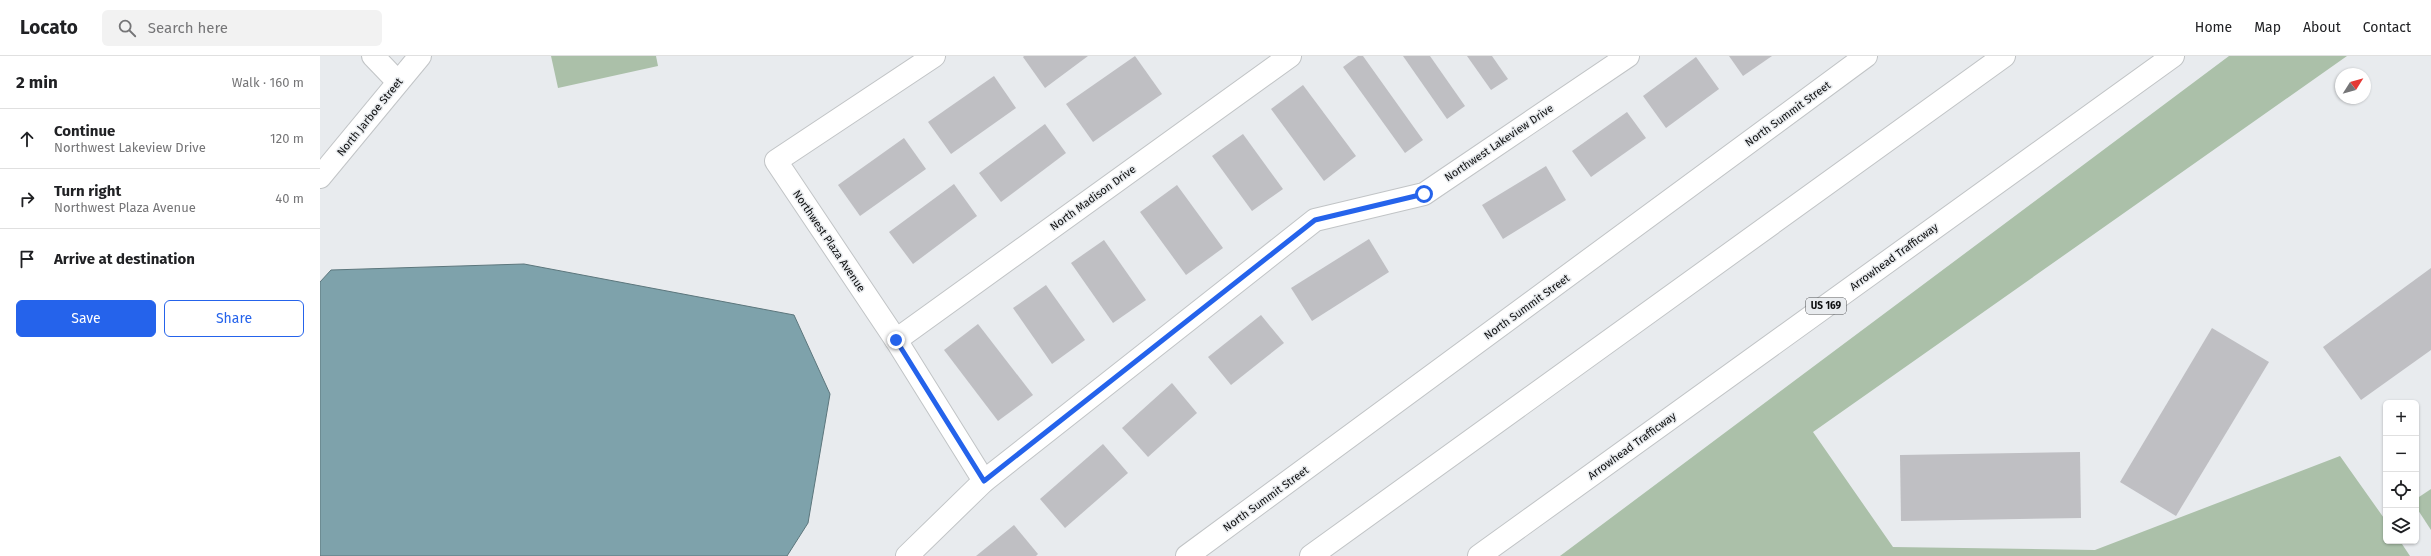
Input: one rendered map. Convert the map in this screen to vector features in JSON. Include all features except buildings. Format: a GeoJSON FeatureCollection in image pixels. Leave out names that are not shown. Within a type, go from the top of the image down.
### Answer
{"type":"FeatureCollection","features":[{"type":"Feature","properties":{"kind":"main road"},"geometry":{"type":"LineString","coordinates":[[373,56],[398,82]]}},
{"type":"Feature","properties":{"kind":"main road","name":"North Jarboe Street"},"geometry":{"type":"LineString","coordinates":[[320,177],[420,56]]}},
{"type":"Feature","properties":{"kind":"main road","name":"Northwest Plaza Avenue"},"geometry":{"type":"LineString","coordinates":[[934,56],[776,162],[896,340],[984,481]]}},
{"type":"Feature","properties":{"kind":"main road","name":"North Madison Drive"},"geometry":{"type":"LineString","coordinates":[[896,340],[1290,56]]}},
{"type":"Feature","properties":{"kind":"main road","name":"Northwest Lakeview Drive"},"geometry":{"type":"LineString","coordinates":[[907,556],[984,481],[1315,220],[1424,194],[1628,56]]}},
{"type":"Feature","properties":{"kind":"main road","name":"North Summit Street"},"geometry":{"type":"LineString","coordinates":[[1187,556],[1866,56]]}},
{"type":"Feature","properties":{"kind":"main road"},"geometry":{"type":"LineString","coordinates":[[1311,556],[2004,56]]}},
{"type":"Feature","properties":{"kind":"main road","name":"Arrowhead Trafficway"},"geometry":{"type":"LineString","coordinates":[[1479,556],[2173,56]]}},
{"type":"Feature","properties":{"kind":"green space"},"geometry":{"type":"Polygon","coordinates":[[[551,56],[656,56],[658,66],[558,88],[551,56]]]}},
{"type":"Feature","properties":{"kind":"green space"},"geometry":{"type":"Polygon","coordinates":[[[2229,56],[2347,56],[1813,432],[1893,547],[2095,550],[2340,456],[2383,517],[2383,544],[2402,544],[2410,556],[1560,556],[2229,56]]]}},
{"type":"Feature","properties":{"kind":"green space"},"geometry":{"type":"Polygon","coordinates":[[[2431,489],[2431,530],[2419,512],[2419,497],[2431,489]]]}},
{"type":"Feature","properties":{"kind":"water"},"geometry":{"type":"Polygon","coordinates":[[[524,264],[794,315],[830,394],[808,523],[787,556],[320,556],[320,282],[331,270],[524,264]]]}},
{"type":"Feature","properties":{"kind":"route"},"geometry":{"type":"LineString","coordinates":[[896,340],[984,481],[1315,220],[1424,194]]}}]}
